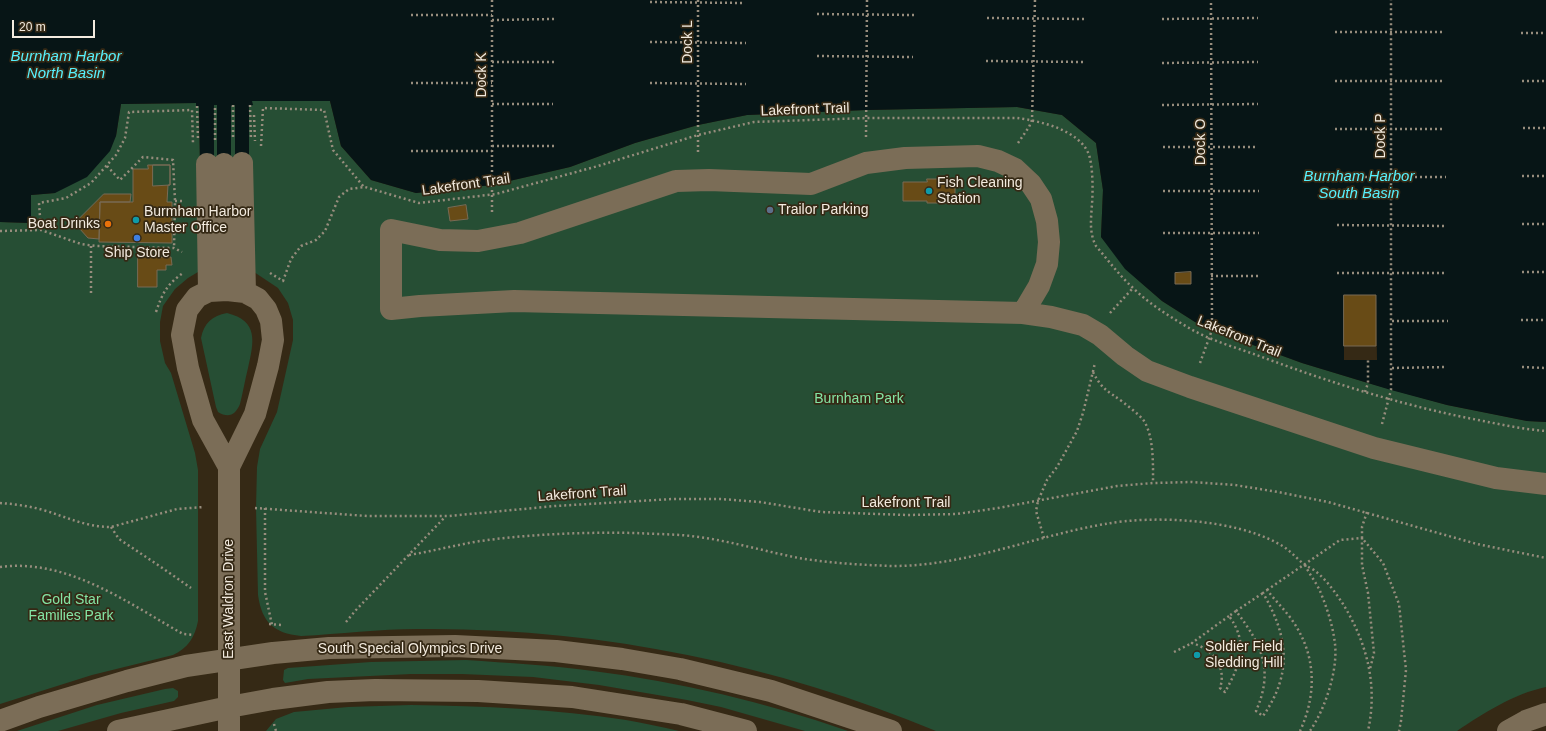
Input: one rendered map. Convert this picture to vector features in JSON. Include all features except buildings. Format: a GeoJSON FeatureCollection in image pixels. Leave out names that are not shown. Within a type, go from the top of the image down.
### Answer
{"type":"FeatureCollection","features":[{"type":"Feature","properties":{"kind":"street"},"geometry":{"type":"LineString","coordinates":[[1023,313],[1039,286],[1047,264],[1049,242],[1047,221],[1041,199],[1031,184],[1015,168],[978,156],[905,158],[866,163],[811,184],[676,181],[520,233],[478,241],[440,240],[391,230],[391,309],[514,301],[1023,313],[1050,317],[1083,325],[1100,334],[1125,356],[1147,371],[1192,388],[1374,448],[1496,478],[1546,484]]}},
{"type":"Feature","properties":{"kind":"street"},"geometry":{"type":"LineString","coordinates":[[224,164],[244,260],[227,291]]}},
{"type":"Feature","properties":{"kind":"street"},"geometry":{"type":"LineString","coordinates":[[224,164],[209,260],[227,291]]}},
{"type":"Feature","properties":{"kind":"street"},"geometry":{"type":"LineString","coordinates":[[224,164],[227,291]]}},
{"type":"Feature","properties":{"kind":"street","name":"East Waldron Drive"},"geometry":{"type":"LineString","coordinates":[[229,467],[203,420],[188,368],[182,335],[188,310],[197,297],[227,291],[258,299],[266,309],[271,321],[273,340],[268,366],[255,414],[229,467],[230,731]]}},
{"type":"Feature","properties":{"kind":"street","name":"South Special Olympics Drive"},"geometry":{"type":"LineString","coordinates":[[0,721],[39,707],[127,681],[186,666],[273,653],[329,648],[455,646],[556,651],[622,659],[688,670],[771,690],[891,731]]}},
{"type":"Feature","properties":{"kind":"street"},"geometry":{"type":"LineString","coordinates":[[118,731],[273,699],[328,692],[375,690],[478,691],[572,697],[681,714],[746,731]]}},
{"type":"Feature","properties":{"kind":"street"},"geometry":{"type":"LineString","coordinates":[[1508,731],[1526,721],[1546,714]]}},
{"type":"Feature","properties":{"kind":"path","name":"Dock K"},"geometry":{"type":"LineString","coordinates":[[492,0],[492,185]]}},
{"type":"Feature","properties":{"kind":"path"},"geometry":{"type":"LineString","coordinates":[[866,110],[867,0]]}},
{"type":"Feature","properties":{"kind":"path"},"geometry":{"type":"LineString","coordinates":[[1004,164],[1029,127],[1032,120],[1035,0]]}},
{"type":"Feature","properties":{"kind":"path","name":"Dock O"},"geometry":{"type":"LineString","coordinates":[[1209,338],[1212,330],[1211,0]]}},
{"type":"Feature","properties":{"kind":"path","name":"Dock P"},"geometry":{"type":"LineString","coordinates":[[1374,448],[1389,399],[1392,368],[1391,0]]}},
{"type":"Feature","properties":{"kind":"path"},"geometry":{"type":"LineString","coordinates":[[650,2],[698,1],[745,3]]}},
{"type":"Feature","properties":{"kind":"path","name":"Dock L"},"geometry":{"type":"LineString","coordinates":[[698,1],[699,181]]}},
{"type":"Feature","properties":{"kind":"path"},"geometry":{"type":"LineString","coordinates":[[411,15],[492,14]]}},
{"type":"Feature","properties":{"kind":"path"},"geometry":{"type":"LineString","coordinates":[[817,14],[914,15]]}},
{"type":"Feature","properties":{"kind":"path"},"geometry":{"type":"LineString","coordinates":[[987,18],[1084,19]]}},
{"type":"Feature","properties":{"kind":"path"},"geometry":{"type":"LineString","coordinates":[[1162,19],[1258,18]]}},
{"type":"Feature","properties":{"kind":"path"},"geometry":{"type":"LineString","coordinates":[[492,20],[554,19]]}},
{"type":"Feature","properties":{"kind":"path"},"geometry":{"type":"LineString","coordinates":[[1335,32],[1445,32]]}},
{"type":"Feature","properties":{"kind":"path"},"geometry":{"type":"LineString","coordinates":[[1521,33],[1546,33]]}},
{"type":"Feature","properties":{"kind":"path"},"geometry":{"type":"LineString","coordinates":[[650,42],[746,43]]}},
{"type":"Feature","properties":{"kind":"path"},"geometry":{"type":"LineString","coordinates":[[817,56],[913,57]]}},
{"type":"Feature","properties":{"kind":"path"},"geometry":{"type":"LineString","coordinates":[[986,61],[1084,62]]}},
{"type":"Feature","properties":{"kind":"path"},"geometry":{"type":"LineString","coordinates":[[492,62],[555,62]]}},
{"type":"Feature","properties":{"kind":"path"},"geometry":{"type":"LineString","coordinates":[[1162,63],[1258,62]]}},
{"type":"Feature","properties":{"kind":"path"},"geometry":{"type":"LineString","coordinates":[[1334,81],[1445,81]]}},
{"type":"Feature","properties":{"kind":"path"},"geometry":{"type":"LineString","coordinates":[[1522,81],[1546,81]]}},
{"type":"Feature","properties":{"kind":"path"},"geometry":{"type":"LineString","coordinates":[[411,83],[492,83]]}},
{"type":"Feature","properties":{"kind":"path"},"geometry":{"type":"LineString","coordinates":[[650,83],[746,84]]}},
{"type":"Feature","properties":{"kind":"path"},"geometry":{"type":"LineString","coordinates":[[492,104],[553,104]]}},
{"type":"Feature","properties":{"kind":"path"},"geometry":{"type":"LineString","coordinates":[[1162,105],[1258,104]]}},
{"type":"Feature","properties":{"kind":"path"},"geometry":{"type":"LineString","coordinates":[[261,148],[263,108],[324,110],[333,150],[364,187]]}},
{"type":"Feature","properties":{"kind":"path"},"geometry":{"type":"LineString","coordinates":[[41,230],[39,203],[66,198],[91,183],[116,155],[125,138],[129,112],[188,110]]}},
{"type":"Feature","properties":{"kind":"path"},"geometry":{"type":"LineString","coordinates":[[254,115],[255,145]]}},
{"type":"Feature","properties":{"kind":"path","name":"Lakefront Trail"},"geometry":{"type":"LineString","coordinates":[[364,187],[419,203],[496,194],[598,166],[698,135],[760,121],[866,118],[1017,118],[1032,120],[1048,124],[1062,130],[1084,146],[1089,155],[1093,187],[1091,230],[1092,239],[1096,246],[1132,288],[1158,308],[1190,329],[1209,338],[1286,366],[1389,399],[1527,430],[1546,431]]}},
{"type":"Feature","properties":{"kind":"path"},"geometry":{"type":"LineString","coordinates":[[1523,128],[1546,128]]}},
{"type":"Feature","properties":{"kind":"path"},"geometry":{"type":"LineString","coordinates":[[250,129],[255,130]]}},
{"type":"Feature","properties":{"kind":"path"},"geometry":{"type":"LineString","coordinates":[[1335,129],[1445,129]]}},
{"type":"Feature","properties":{"kind":"path"},"geometry":{"type":"LineString","coordinates":[[492,146],[554,146]]}},
{"type":"Feature","properties":{"kind":"path"},"geometry":{"type":"LineString","coordinates":[[1163,147],[1258,147]]}},
{"type":"Feature","properties":{"kind":"path"},"geometry":{"type":"LineString","coordinates":[[411,152],[492,151]]}},
{"type":"Feature","properties":{"kind":"path"},"geometry":{"type":"LineString","coordinates":[[107,166],[120,180],[143,158],[173,160],[177,201],[174,248]]}},
{"type":"Feature","properties":{"kind":"path"},"geometry":{"type":"LineString","coordinates":[[1522,176],[1546,176]]}},
{"type":"Feature","properties":{"kind":"path"},"geometry":{"type":"LineString","coordinates":[[1335,177],[1446,177]]}},
{"type":"Feature","properties":{"kind":"path"},"geometry":{"type":"LineString","coordinates":[[244,260],[283,281],[290,259],[301,246],[316,240],[325,231],[339,197],[349,189],[364,187]]}},
{"type":"Feature","properties":{"kind":"path"},"geometry":{"type":"LineString","coordinates":[[1163,191],[1258,191]]}},
{"type":"Feature","properties":{"kind":"path"},"geometry":{"type":"LineString","coordinates":[[1522,224],[1546,224]]}},
{"type":"Feature","properties":{"kind":"path"},"geometry":{"type":"LineString","coordinates":[[1337,225],[1447,226]]}},
{"type":"Feature","properties":{"kind":"path"},"geometry":{"type":"LineString","coordinates":[[0,231],[41,230],[91,246],[174,248],[185,253],[195,265],[209,260]]}},
{"type":"Feature","properties":{"kind":"path"},"geometry":{"type":"LineString","coordinates":[[1163,233],[1259,233]]}},
{"type":"Feature","properties":{"kind":"path"},"geometry":{"type":"LineString","coordinates":[[91,246],[91,294]]}},
{"type":"Feature","properties":{"kind":"path"},"geometry":{"type":"LineString","coordinates":[[1522,272],[1546,272]]}},
{"type":"Feature","properties":{"kind":"path"},"geometry":{"type":"LineString","coordinates":[[1337,273],[1447,273]]}},
{"type":"Feature","properties":{"kind":"path"},"geometry":{"type":"LineString","coordinates":[[1211,276],[1260,276]]}},
{"type":"Feature","properties":{"kind":"path"},"geometry":{"type":"LineString","coordinates":[[1107,316],[1132,288]]}},
{"type":"Feature","properties":{"kind":"path"},"geometry":{"type":"LineString","coordinates":[[1521,320],[1546,320]]}},
{"type":"Feature","properties":{"kind":"path"},"geometry":{"type":"LineString","coordinates":[[1392,321],[1448,321]]}},
{"type":"Feature","properties":{"kind":"path"},"geometry":{"type":"LineString","coordinates":[[1192,388],[1209,338]]}},
{"type":"Feature","properties":{"kind":"path"},"geometry":{"type":"LineString","coordinates":[[1044,538],[1036,511],[1038,501],[1047,480],[1057,467],[1077,431],[1097,356]]}},
{"type":"Feature","properties":{"kind":"path"},"geometry":{"type":"LineString","coordinates":[[1365,392],[1368,383],[1368,360]]}},
{"type":"Feature","properties":{"kind":"path"},"geometry":{"type":"LineString","coordinates":[[1392,368],[1446,367]]}},
{"type":"Feature","properties":{"kind":"path"},"geometry":{"type":"LineString","coordinates":[[1522,367],[1546,368]]}},
{"type":"Feature","properties":{"kind":"path"},"geometry":{"type":"LineString","coordinates":[[1093,372],[1099,383],[1107,392],[1131,409],[1144,422],[1149,435],[1153,454],[1153,483]]}},
{"type":"Feature","properties":{"kind":"path","name":"Lakefront Trail"},"geometry":{"type":"LineString","coordinates":[[256,508],[367,516],[446,516],[555,506],[673,499],[721,499],[760,502],[821,512],[907,515],[957,514],[1117,486],[1192,482],[1235,485],[1278,492],[1367,512],[1478,544],[1546,558]]}},
{"type":"Feature","properties":{"kind":"path"},"geometry":{"type":"LineString","coordinates":[[0,503],[42,510],[73,521],[100,527],[111,527],[177,509],[198,507]]}},
{"type":"Feature","properties":{"kind":"path"},"geometry":{"type":"LineString","coordinates":[[265,508],[265,592],[271,625],[285,625]]}},
{"type":"Feature","properties":{"kind":"path"},"geometry":{"type":"LineString","coordinates":[[1367,512],[1362,527],[1362,565],[1368,593],[1374,653],[1370,671]]}},
{"type":"Feature","properties":{"kind":"path"},"geometry":{"type":"LineString","coordinates":[[344,625],[356,610],[446,516]]}},
{"type":"Feature","properties":{"kind":"path"},"geometry":{"type":"LineString","coordinates":[[409,555],[478,542],[537,535],[589,532],[689,536],[731,542],[776,553],[820,561],[909,566],[976,556],[1091,526],[1122,522],[1160,519],[1208,523],[1243,529],[1280,544],[1304,565],[1315,571],[1334,591],[1352,620],[1361,640],[1372,680],[1372,696],[1368,731]]}},
{"type":"Feature","properties":{"kind":"path"},"geometry":{"type":"LineString","coordinates":[[111,527],[119,539],[158,564],[191,588]]}},
{"type":"Feature","properties":{"kind":"path"},"geometry":{"type":"LineString","coordinates":[[1174,652],[1192,643],[1340,540],[1362,538]]}},
{"type":"Feature","properties":{"kind":"path"},"geometry":{"type":"LineString","coordinates":[[1362,538],[1383,563],[1399,604],[1406,670],[1399,731]]}},
{"type":"Feature","properties":{"kind":"path"},"geometry":{"type":"LineString","coordinates":[[1304,565],[1317,583],[1329,614],[1335,645],[1333,667],[1328,692],[1310,731]]}},
{"type":"Feature","properties":{"kind":"path"},"geometry":{"type":"LineString","coordinates":[[0,567],[36,567],[80,580],[101,588],[183,634],[194,635]]}},
{"type":"Feature","properties":{"kind":"path"},"geometry":{"type":"LineString","coordinates":[[1267,590],[1290,617],[1300,633],[1310,660],[1312,676],[1310,701],[1306,718],[1300,731]]}},
{"type":"Feature","properties":{"kind":"path"},"geometry":{"type":"LineString","coordinates":[[1236,611],[1255,640],[1264,662],[1265,686],[1256,711],[1263,716],[1278,689],[1282,677],[1284,654],[1281,631],[1276,617],[1262,593]]}},
{"type":"Feature","properties":{"kind":"path"},"geometry":{"type":"LineString","coordinates":[[1192,643],[1208,650],[1218,662],[1222,675],[1220,688],[1225,692],[1236,672],[1240,649],[1238,630],[1229,616]]}},
{"type":"Feature","properties":{"kind":"green space","name":"Burnham Park"},"geometry":{"type":"Polygon","coordinates":[[[252,101],[330,101],[341,146],[371,180],[416,193],[492,185],[570,167],[635,143],[698,125],[747,115],[866,110],[1017,107],[1062,115],[1096,143],[1103,190],[1101,237],[1138,280],[1162,301],[1195,322],[1212,330],[1302,363],[1368,383],[1447,405],[1527,421],[1546,422],[1546,687],[1510,699],[1457,731],[936,731],[874,707],[811,686],[747,668],[616,642],[484,630],[403,629],[301,636],[283,632],[276,629],[266,619],[262,612],[258,595],[256,508],[257,467],[260,449],[277,412],[293,340],[293,320],[288,303],[278,288],[245,266],[198,272],[188,278],[175,289],[163,306],[160,322],[160,341],[165,363],[171,373],[195,453],[198,470],[198,621],[193,637],[183,649],[173,655],[92,675],[0,704],[0,222],[31,223],[31,195],[55,193],[116,136],[121,104],[196,103],[199,106],[200,164],[214,164],[214,105],[217,105],[217,163],[231,163],[231,105],[235,105],[235,163],[249,163],[249,105],[252,101]]]}},
{"type":"Feature","properties":{"kind":"green space"},"geometry":{"type":"Polygon","coordinates":[[[227,313],[245,321],[252,334],[252,350],[240,404],[234,413],[229,415],[218,412],[216,407],[201,338],[204,328],[213,318],[227,313]]]}},
{"type":"Feature","properties":{"kind":"green space"},"geometry":{"type":"Polygon","coordinates":[[[466,660],[561,667],[658,681],[754,702],[848,731],[805,731],[721,707],[687,700],[599,685],[533,677],[462,674],[411,674],[308,679],[285,683],[283,680],[284,670],[288,668],[371,662],[466,660]]]}},
{"type":"Feature","properties":{"kind":"green space"},"geometry":{"type":"Polygon","coordinates":[[[173,688],[178,691],[178,697],[174,701],[121,713],[58,731],[17,731],[97,705],[173,688]]]}},
{"type":"Feature","properties":{"kind":"green space"},"geometry":{"type":"Polygon","coordinates":[[[411,705],[492,707],[573,713],[626,720],[679,731],[266,731],[276,719],[294,712],[348,707],[411,705]]]}},
{"type":"Feature","properties":{"kind":"water","name":"Burnham Harbor South Basin"},"geometry":{"type":"Polygon","coordinates":[[[0,0],[1546,0],[1546,422],[1527,421],[1447,405],[1391,390],[1302,363],[1212,330],[1195,322],[1162,301],[1125,269],[1101,237],[1103,190],[1096,143],[1062,115],[1017,107],[866,110],[747,115],[698,125],[635,143],[570,167],[492,185],[416,193],[371,180],[341,146],[330,101],[252,101],[253,105],[249,106],[249,163],[235,164],[235,105],[231,106],[231,163],[217,164],[217,105],[214,105],[214,164],[200,164],[199,106],[196,106],[196,103],[121,104],[116,136],[110,151],[87,177],[55,193],[31,195],[31,223],[0,222],[0,0]]]}},
{"type":"Feature","properties":{"kind":"pier"},"geometry":{"type":"Polygon","coordinates":[[[1344,295],[1376,295],[1377,360],[1344,360],[1344,295]]]}},
{"type":"Feature","properties":{"kind":"place","name":"Fish Cleaning Station"},"geometry":{"type":"Point","coordinates":[929,191]}},
{"type":"Feature","properties":{"kind":"place","name":"Trailor Parking"},"geometry":{"type":"Point","coordinates":[770,210]}},
{"type":"Feature","properties":{"kind":"place","name":"Burmham Harbor Master Office"},"geometry":{"type":"Point","coordinates":[136,220]}},
{"type":"Feature","properties":{"kind":"place","name":"Boat Drinks"},"geometry":{"type":"Point","coordinates":[108,224]}},
{"type":"Feature","properties":{"kind":"place","name":"Ship Store"},"geometry":{"type":"Point","coordinates":[137,238]}},
{"type":"Feature","properties":{"kind":"place","name":"Soldier Field Sledding Hill"},"geometry":{"type":"Point","coordinates":[1197,655]}},
{"type":"Feature","properties":{"kind":"water label","name":"Burnham Harbor North Basin"},"geometry":{"type":"Point","coordinates":[66,66]}},
{"type":"Feature","properties":{"kind":"park label","name":"Gold Star Families Park"},"geometry":{"type":"Point","coordinates":[71,608]}}]}
